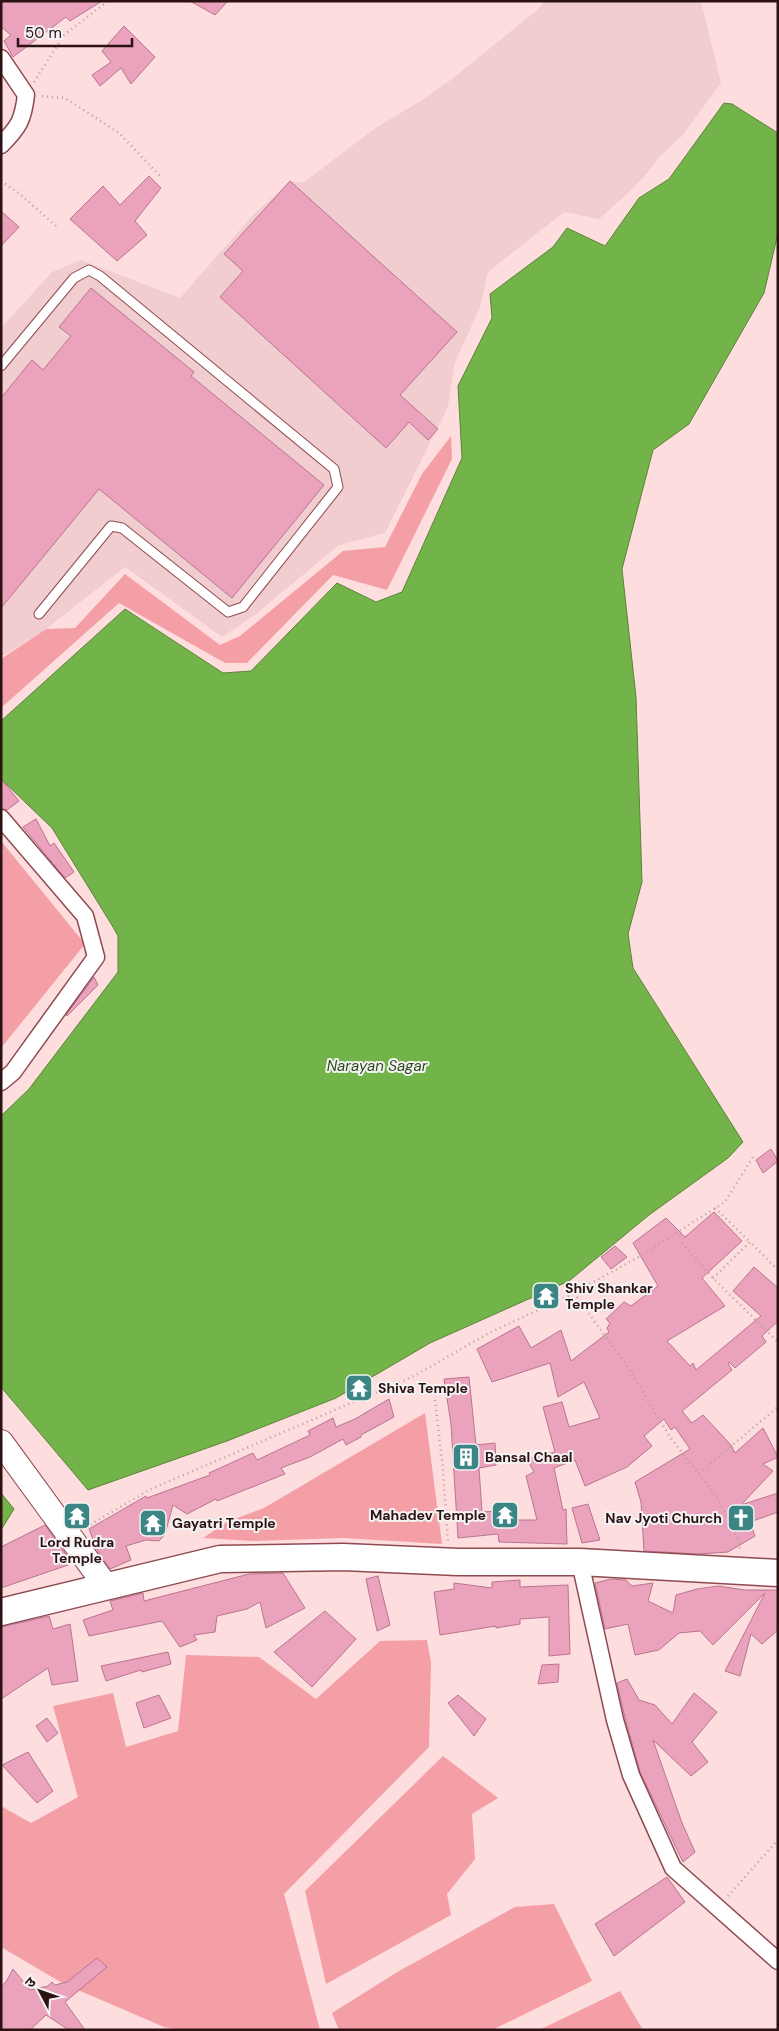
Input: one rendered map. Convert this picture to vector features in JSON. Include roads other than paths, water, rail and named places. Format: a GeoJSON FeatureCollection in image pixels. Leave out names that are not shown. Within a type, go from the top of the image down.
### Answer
{"type":"FeatureCollection","features":[{"type":"Feature","properties":{"kind":"main road"},"geometry":{"type":"LineString","coordinates":[[1,1442],[106,1586]]}},
{"type":"Feature","properties":{"kind":"main road"},"geometry":{"type":"LineString","coordinates":[[1,1612],[220,1559],[343,1557],[448,1561],[580,1562],[778,1573]]}},
{"type":"Feature","properties":{"kind":"street"},"geometry":{"type":"LineString","coordinates":[[1,58],[26,95],[24,113],[18,128],[1,145]]}},
{"type":"Feature","properties":{"kind":"street"},"geometry":{"type":"LineString","coordinates":[[1,818],[85,916],[96,957],[13,1072],[1,1082]]}},
{"type":"Feature","properties":{"kind":"street"},"geometry":{"type":"LineString","coordinates":[[580,1562],[615,1720],[631,1775],[673,1868],[778,1961]]}},
{"type":"Feature","properties":{"kind":"lane"},"geometry":{"type":"LineString","coordinates":[[1,366],[74,278],[89,270],[100,276],[334,469],[338,487],[243,607],[228,612],[122,528],[111,526],[39,614]]}},
{"type":"Feature","properties":{"kind":"water","name":"Narayan Sagar"},"geometry":{"type":"Polygon","coordinates":[[[724,103],[732,104],[778,133],[778,233],[764,293],[689,424],[653,450],[622,569],[636,697],[642,882],[628,934],[633,968],[743,1142],[728,1158],[649,1215],[569,1281],[430,1343],[336,1398],[227,1441],[88,1490],[1,1387],[1,1116],[29,1089],[118,972],[118,936],[52,828],[1,779],[1,721],[125,609],[223,673],[251,671],[337,583],[376,602],[402,592],[462,458],[458,386],[492,318],[490,294],[553,247],[567,228],[605,246],[639,198],[669,179],[724,103]]]}},
{"type":"Feature","properties":{"kind":"water"},"geometry":{"type":"Polygon","coordinates":[[[1,1493],[14,1509],[1,1530],[1,1493]]]}},
{"type":"Feature","properties":{"kind":"place","name":"Shiv Shankar Temple"},"geometry":{"type":"Point","coordinates":[546,1296]}},
{"type":"Feature","properties":{"kind":"place","name":"Shiva Temple"},"geometry":{"type":"Point","coordinates":[359,1388]}},
{"type":"Feature","properties":{"kind":"place","name":"Bansal Chaal"},"geometry":{"type":"Point","coordinates":[466,1457]}},
{"type":"Feature","properties":{"kind":"place","name":"Mahadev Temple"},"geometry":{"type":"Point","coordinates":[505,1515]}},
{"type":"Feature","properties":{"kind":"place","name":"Lord Rudra Temple"},"geometry":{"type":"Point","coordinates":[77,1516]}},
{"type":"Feature","properties":{"kind":"place","name":"Nav Jyoti Church"},"geometry":{"type":"Point","coordinates":[741,1518]}},
{"type":"Feature","properties":{"kind":"place","name":"Gayatri Temple"},"geometry":{"type":"Point","coordinates":[153,1523]}}]}
